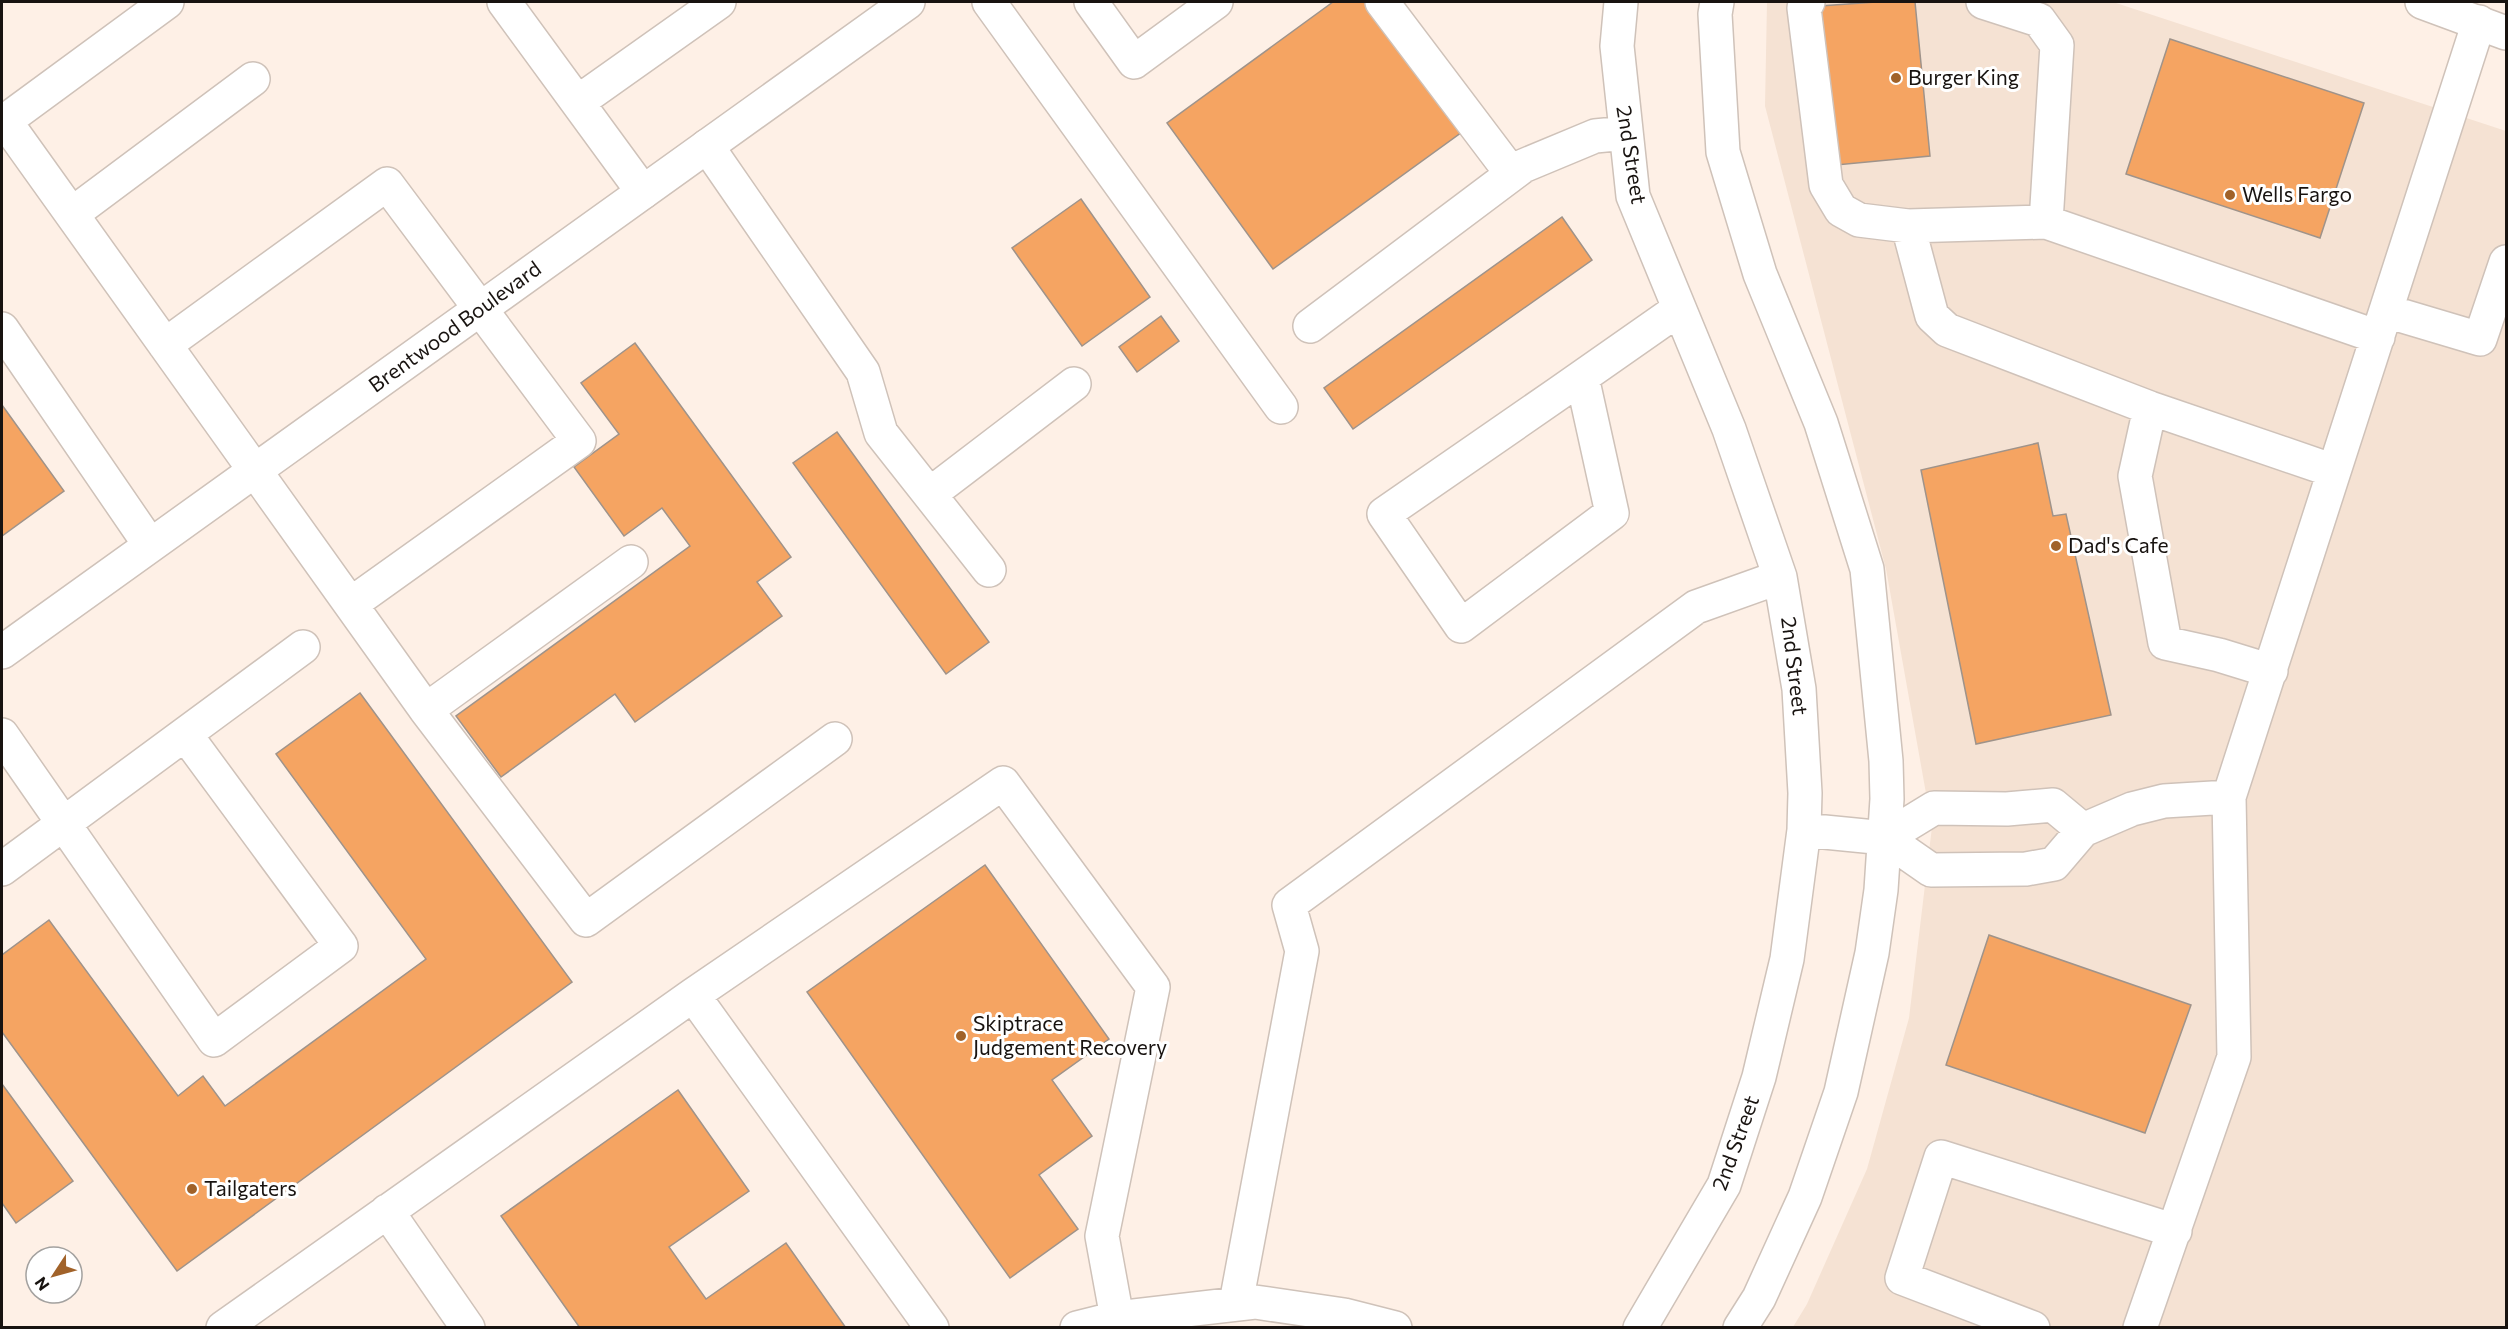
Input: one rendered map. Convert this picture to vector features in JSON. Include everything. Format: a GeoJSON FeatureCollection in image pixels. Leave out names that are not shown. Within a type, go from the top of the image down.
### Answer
{"type":"FeatureCollection","features":[{"type":"Feature","properties":{"kind":"street"},"geometry":{"type":"LineString","coordinates":[[167,2],[3,121],[426,710],[586,920],[836,739]]}},
{"type":"Feature","properties":{"kind":"street"},"geometry":{"type":"LineString","coordinates":[[578,102],[719,2]]}},
{"type":"Feature","properties":{"kind":"street","name":"Brentwood Boulevard"},"geometry":{"type":"LineString","coordinates":[[2,651],[908,2]]}},
{"type":"Feature","properties":{"kind":"street"},"geometry":{"type":"LineString","coordinates":[[988,2],[1281,407]]}},
{"type":"Feature","properties":{"kind":"street"},"geometry":{"type":"LineString","coordinates":[[1091,2],[1134,62],[1216,2]]}},
{"type":"Feature","properties":{"kind":"street"},"geometry":{"type":"LineString","coordinates":[[1382,2],[1512,174]]}},
{"type":"Feature","properties":{"kind":"street","name":"2nd Street"},"geometry":{"type":"LineString","coordinates":[[1621,2],[1617,46],[1633,196],[1729,429],[1780,577],[1799,689],[1804,830],[1787,959],[1759,1077],[1728,1174],[1724,1185],[1640,1328]]}},
{"type":"Feature","properties":{"kind":"street"},"geometry":{"type":"LineString","coordinates":[[1717,2],[1715,14],[1723,152],[1760,274],[1821,423],[1867,569],[1886,761],[1885,838],[1872,952],[1841,1092],[1805,1197],[1759,1298],[1740,1328]]}},
{"type":"Feature","properties":{"kind":"street"},"geometry":{"type":"LineString","coordinates":[[1808,2],[1804,8],[1826,185],[1841,210],[1859,220],[1908,226],[2046,222],[2382,324],[2480,339],[2506,262]]}},
{"type":"Feature","properties":{"kind":"street"},"geometry":{"type":"LineString","coordinates":[[1983,2],[2039,20],[2057,45],[2046,222]]}},
{"type":"Feature","properties":{"kind":"street"},"geometry":{"type":"LineString","coordinates":[[2140,1328],[2234,1057],[2229,797],[2382,324],[2493,28],[2422,2]]}},
{"type":"Feature","properties":{"kind":"street"},"geometry":{"type":"LineString","coordinates":[[518,6],[578,102],[643,192]]}},
{"type":"Feature","properties":{"kind":"street"},"geometry":{"type":"LineString","coordinates":[[72,214],[254,80]]}},
{"type":"Feature","properties":{"kind":"street"},"geometry":{"type":"LineString","coordinates":[[1310,326],[1523,166],[1595,136],[1626,133]]}},
{"type":"Feature","properties":{"kind":"street"},"geometry":{"type":"LineString","coordinates":[[707,146],[863,372],[882,433],[989,570]]}},
{"type":"Feature","properties":{"kind":"street"},"geometry":{"type":"LineString","coordinates":[[165,345],[387,184],[579,441],[351,604]]}},
{"type":"Feature","properties":{"kind":"street"},"geometry":{"type":"LineString","coordinates":[[1908,226],[1932,316],[1947,330],[2150,408],[2334,471]]}},
{"type":"Feature","properties":{"kind":"street"},"geometry":{"type":"LineString","coordinates":[[1582,377],[1612,513],[1461,626],[1384,514],[1679,309]]}},
{"type":"Feature","properties":{"kind":"street"},"geometry":{"type":"LineString","coordinates":[[2,329],[150,545]]}},
{"type":"Feature","properties":{"kind":"street"},"geometry":{"type":"LineString","coordinates":[[930,494],[1074,384]]}},
{"type":"Feature","properties":{"kind":"street"},"geometry":{"type":"LineString","coordinates":[[2150,408],[2135,476],[2165,643],[2220,655],[2271,671]]}},
{"type":"Feature","properties":{"kind":"street"},"geometry":{"type":"LineString","coordinates":[[426,710],[631,562]]}},
{"type":"Feature","properties":{"kind":"street"},"geometry":{"type":"LineString","coordinates":[[1236,1303],[1302,951],[1289,905],[1696,607],[1780,577]]}},
{"type":"Feature","properties":{"kind":"street"},"geometry":{"type":"LineString","coordinates":[[2,869],[303,647]]}},
{"type":"Feature","properties":{"kind":"street"},"geometry":{"type":"LineString","coordinates":[[2,735],[214,1040],[341,946],[185,735]]}},
{"type":"Feature","properties":{"kind":"street"},"geometry":{"type":"LineString","coordinates":[[223,1328],[693,995],[1003,783],[1153,987],[1102,1236],[1117,1318]]}},
{"type":"Feature","properties":{"kind":"street"},"geometry":{"type":"LineString","coordinates":[[1804,830],[1885,838],[1931,870],[2026,869],[2054,864],[2083,830],[2132,809],[2164,801],[2229,797]]}},
{"type":"Feature","properties":{"kind":"street"},"geometry":{"type":"LineString","coordinates":[[1885,838],[1934,808],[2007,809],[2053,805],[2083,830]]}},
{"type":"Feature","properties":{"kind":"street"},"geometry":{"type":"LineString","coordinates":[[693,995],[932,1328]]}},
{"type":"Feature","properties":{"kind":"street"},"geometry":{"type":"LineString","coordinates":[[2033,1328],[1902,1278],[1941,1157],[2175,1231]]}},
{"type":"Feature","properties":{"kind":"street"},"geometry":{"type":"LineString","coordinates":[[387,1211],[468,1328]]}},
{"type":"Feature","properties":{"kind":"street"},"geometry":{"type":"LineString","coordinates":[[1077,1328],[1117,1318],[1255,1302],[1344,1315],[1395,1328]]}},
{"type":"Feature","properties":{"kind":"shaded area"},"geometry":{"type":"Polygon","coordinates":[[[1767,2],[2113,2],[2506,131],[2506,1327],[1793,1327],[1807,1304],[1867,1169],[1909,1018],[1932,827],[1886,569],[1765,106],[1767,2]]]}},
{"type":"Feature","properties":{"kind":"building"},"geometry":{"type":"Polygon","coordinates":[[[1333,2],[1367,2],[1462,132],[1273,269],[1167,123],[1333,2]]]}},
{"type":"Feature","properties":{"kind":"building"},"geometry":{"type":"Polygon","coordinates":[[[1915,2],[1930,156],[1836,165],[1820,6],[1915,2]]]}},
{"type":"Feature","properties":{"kind":"building"},"geometry":{"type":"Polygon","coordinates":[[[2170,39],[2364,103],[2320,238],[2126,174],[2170,39]]]}},
{"type":"Feature","properties":{"kind":"building"},"geometry":{"type":"Polygon","coordinates":[[[1081,199],[1150,297],[1082,346],[1012,248],[1081,199]]]}},
{"type":"Feature","properties":{"kind":"building"},"geometry":{"type":"Polygon","coordinates":[[[1562,217],[1592,260],[1353,429],[1324,388],[1562,217]]]}},
{"type":"Feature","properties":{"kind":"building"},"geometry":{"type":"Polygon","coordinates":[[[1161,316],[1179,341],[1137,372],[1119,347],[1161,316]]]}},
{"type":"Feature","properties":{"kind":"building"},"geometry":{"type":"Polygon","coordinates":[[[635,343],[791,557],[757,582],[782,616],[635,722],[615,694],[501,777],[456,716],[690,546],[662,508],[624,536],[574,467],[619,434],[581,383],[635,343]]]}},
{"type":"Feature","properties":{"kind":"building"},"geometry":{"type":"Polygon","coordinates":[[[2,405],[64,491],[2,536],[2,405]]]}},
{"type":"Feature","properties":{"kind":"building"},"geometry":{"type":"Polygon","coordinates":[[[837,432],[989,642],[946,674],[793,463],[837,432]]]}},
{"type":"Feature","properties":{"kind":"building"},"geometry":{"type":"Polygon","coordinates":[[[2038,443],[2053,516],[2066,514],[2111,715],[1976,744],[1921,470],[2038,443]]]}},
{"type":"Feature","properties":{"kind":"building"},"geometry":{"type":"Polygon","coordinates":[[[360,693],[572,982],[177,1271],[2,1032],[2,955],[49,920],[178,1096],[203,1076],[225,1106],[426,959],[276,754],[360,693]]]}},
{"type":"Feature","properties":{"kind":"building"},"geometry":{"type":"Polygon","coordinates":[[[985,865],[1109,1039],[1052,1080],[1092,1136],[1039,1175],[1078,1229],[1010,1278],[807,992],[985,865]]]}},
{"type":"Feature","properties":{"kind":"building"},"geometry":{"type":"Polygon","coordinates":[[[1989,935],[2191,1005],[2145,1133],[1946,1065],[1989,935]]]}},
{"type":"Feature","properties":{"kind":"building"},"geometry":{"type":"Polygon","coordinates":[[[2,1084],[73,1181],[16,1223],[2,1203],[2,1084]]]}},
{"type":"Feature","properties":{"kind":"building"},"geometry":{"type":"Polygon","coordinates":[[[678,1090],[749,1191],[669,1247],[706,1299],[786,1243],[846,1328],[580,1328],[501,1216],[678,1090]]]}},
{"type":"Feature","properties":{"kind":"place","name":"Burger King"},"geometry":{"type":"Point","coordinates":[1896,78]}},
{"type":"Feature","properties":{"kind":"place","name":"Wells Fargo"},"geometry":{"type":"Point","coordinates":[2230,195]}},
{"type":"Feature","properties":{"kind":"place","name":"Dad's Cafe"},"geometry":{"type":"Point","coordinates":[2056,546]}},
{"type":"Feature","properties":{"kind":"place","name":"Skiptrace Judgement Recovery"},"geometry":{"type":"Point","coordinates":[961,1036]}},
{"type":"Feature","properties":{"kind":"place","name":"Tailgaters"},"geometry":{"type":"Point","coordinates":[192,1189]}}]}
